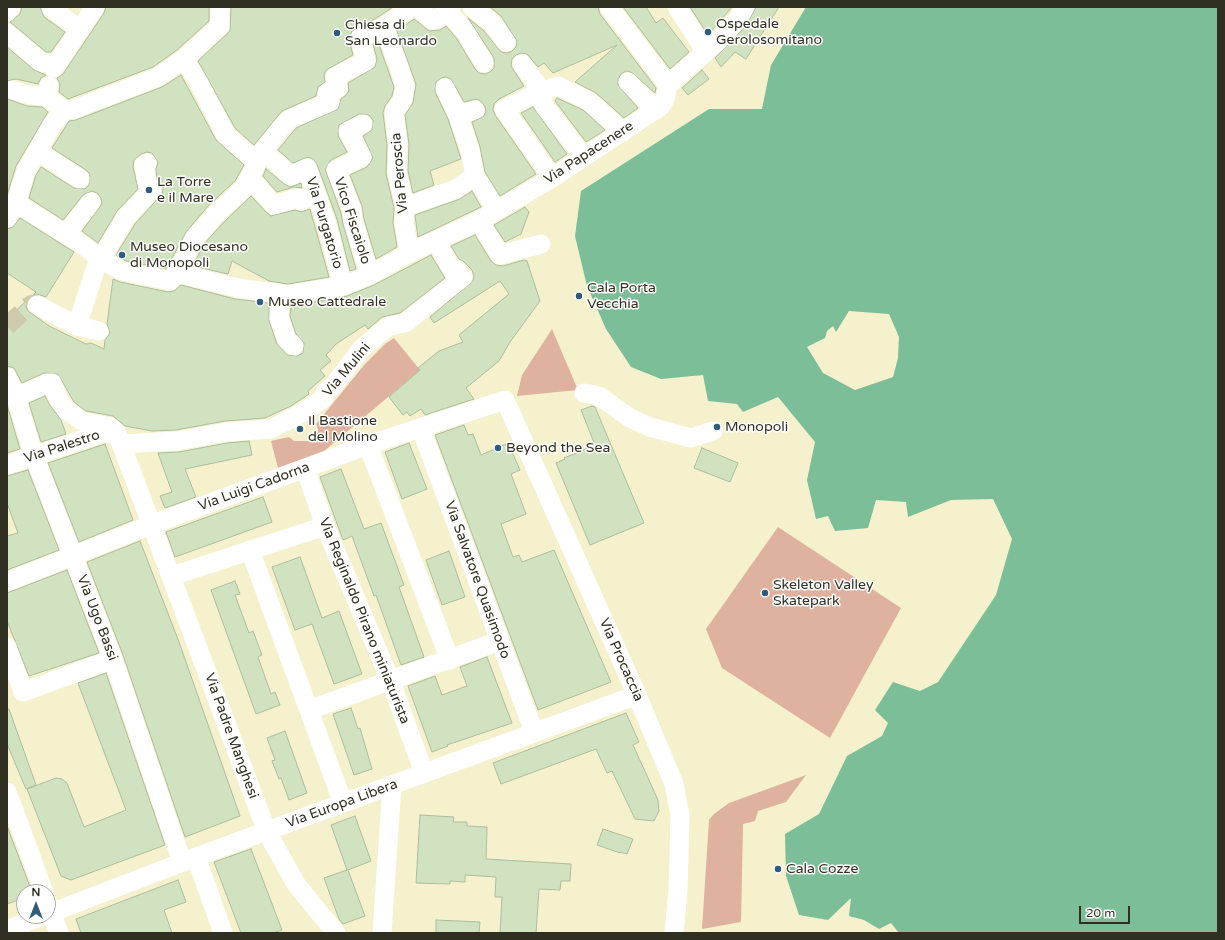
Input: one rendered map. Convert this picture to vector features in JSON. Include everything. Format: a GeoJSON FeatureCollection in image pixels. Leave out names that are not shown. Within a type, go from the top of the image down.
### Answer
{"type":"FeatureCollection","features":[{"type":"Feature","properties":{"kind":"street"},"geometry":{"type":"LineString","coordinates":[[7,12],[11,7]]}},
{"type":"Feature","properties":{"kind":"street"},"geometry":{"type":"LineString","coordinates":[[13,90],[30,95],[51,79],[79,29],[95,7]]}},
{"type":"Feature","properties":{"kind":"street"},"geometry":{"type":"LineString","coordinates":[[472,7],[492,23],[506,42]]}},
{"type":"Feature","properties":{"kind":"street"},"geometry":{"type":"LineString","coordinates":[[609,7],[668,85],[717,42],[738,19],[745,7]]}},
{"type":"Feature","properties":{"kind":"street"},"geometry":{"type":"LineString","coordinates":[[677,7],[706,52]]}},
{"type":"Feature","properties":{"kind":"street"},"geometry":{"type":"LineString","coordinates":[[51,8],[79,29]]}},
{"type":"Feature","properties":{"kind":"street"},"geometry":{"type":"LineString","coordinates":[[64,110],[52,125],[26,171],[12,210],[66,234],[100,259],[122,270],[170,281],[177,273],[194,239],[216,214],[244,188],[260,156],[290,119],[330,102],[327,92],[338,88],[335,77],[366,61],[360,38],[384,27],[407,9],[432,20],[438,19],[450,9],[484,63]]}},
{"type":"Feature","properties":{"kind":"street"},"geometry":{"type":"LineString","coordinates":[[64,110],[72,110],[158,77],[184,59],[220,26],[220,14]]}},
{"type":"Feature","properties":{"kind":"street","name":"Via Peroscia"},"geometry":{"type":"LineString","coordinates":[[384,27],[405,87],[402,101],[394,112],[398,145],[397,172],[405,206],[404,221],[409,253]]}},
{"type":"Feature","properties":{"kind":"street"},"geometry":{"type":"LineString","coordinates":[[7,33],[41,62],[51,79],[64,110]]}},
{"type":"Feature","properties":{"kind":"street"},"geometry":{"type":"LineString","coordinates":[[184,59],[199,83],[226,135],[260,156]]}},
{"type":"Feature","properties":{"kind":"street"},"geometry":{"type":"LineString","coordinates":[[522,64],[542,91],[542,100],[545,107],[582,156]]}},
{"type":"Feature","properties":{"kind":"street"},"geometry":{"type":"LineString","coordinates":[[628,82],[656,110]]}},
{"type":"Feature","properties":{"kind":"street","name":"Via Papacenere"},"geometry":{"type":"LineString","coordinates":[[177,273],[238,288],[288,295],[343,286],[370,275],[409,253],[480,221],[549,173],[624,132],[661,106],[665,99],[668,85]]}},
{"type":"Feature","properties":{"kind":"street"},"geometry":{"type":"LineString","coordinates":[[549,173],[504,109],[542,91],[558,86],[589,101],[624,132]]}},
{"type":"Feature","properties":{"kind":"street"},"geometry":{"type":"LineString","coordinates":[[445,88],[466,112],[470,150],[475,176],[496,211]]}},
{"type":"Feature","properties":{"kind":"street","name":"Vico Fiscaiolo"},"geometry":{"type":"LineString","coordinates":[[363,124],[348,131],[362,157],[336,170],[352,210],[353,221],[370,275]]}},
{"type":"Feature","properties":{"kind":"street"},"geometry":{"type":"LineString","coordinates":[[37,151],[80,179]]}},
{"type":"Feature","properties":{"kind":"street","name":"Via Purgatorio"},"geometry":{"type":"LineString","coordinates":[[260,156],[291,176],[307,168],[326,222],[343,286]]}},
{"type":"Feature","properties":{"kind":"street"},"geometry":{"type":"LineString","coordinates":[[77,326],[96,266],[126,217],[152,190],[147,183],[144,165],[147,163]]}},
{"type":"Feature","properties":{"kind":"street"},"geometry":{"type":"LineString","coordinates":[[249,180],[255,184],[274,205],[297,198],[301,201],[315,193]]}},
{"type":"Feature","properties":{"kind":"street"},"geometry":{"type":"LineString","coordinates":[[405,206],[456,189],[469,180]]}},
{"type":"Feature","properties":{"kind":"street"},"geometry":{"type":"LineString","coordinates":[[66,234],[92,202]]}},
{"type":"Feature","properties":{"kind":"street"},"geometry":{"type":"LineString","coordinates":[[480,221],[500,255],[541,244]]}},
{"type":"Feature","properties":{"kind":"street","name":"Via Mulini"},"geometry":{"type":"LineString","coordinates":[[16,397],[48,383],[52,383],[58,398],[66,410],[82,421],[110,427],[120,438],[178,441],[226,432],[271,429],[302,413],[324,398],[325,392],[333,386],[362,348],[389,326],[405,322],[460,273],[452,270],[436,241]]}},
{"type":"Feature","properties":{"kind":"street"},"geometry":{"type":"LineString","coordinates":[[280,294],[279,318],[287,340],[294,346]]}},
{"type":"Feature","properties":{"kind":"street"},"geometry":{"type":"LineString","coordinates":[[37,305],[77,326],[99,331]]}},
{"type":"Feature","properties":{"kind":"street","name":"Via Ugo Bassi"},"geometry":{"type":"LineString","coordinates":[[7,376],[16,397],[34,456],[189,860],[223,933]]}},
{"type":"Feature","properties":{"kind":"street"},"geometry":{"type":"LineString","coordinates":[[584,393],[599,396],[630,418],[650,427],[690,438],[713,431]]}},
{"type":"Feature","properties":{"kind":"street","name":"Via Luigi Cadorna"},"geometry":{"type":"LineString","coordinates":[[7,582],[153,524],[368,444],[421,429],[505,400]]}},
{"type":"Feature","properties":{"kind":"street","name":"Via Procaccia"},"geometry":{"type":"LineString","coordinates":[[505,400],[638,695],[674,784],[680,815],[678,891],[674,933]]}},
{"type":"Feature","properties":{"kind":"street","name":"Via Salvatore Quasimodo"},"geometry":{"type":"LineString","coordinates":[[421,429],[534,732]]}},
{"type":"Feature","properties":{"kind":"street","name":"Via Palestro"},"geometry":{"type":"LineString","coordinates":[[7,465],[102,433],[120,438]]}},
{"type":"Feature","properties":{"kind":"street"},"geometry":{"type":"LineString","coordinates":[[120,438],[153,524]]}},
{"type":"Feature","properties":{"kind":"street"},"geometry":{"type":"LineString","coordinates":[[368,444],[450,660]]}},
{"type":"Feature","properties":{"kind":"street","name":"Via Reginaldo Pirano miniaturista"},"geometry":{"type":"LineString","coordinates":[[305,468],[325,526],[391,682],[424,774]]}},
{"type":"Feature","properties":{"kind":"street","name":"Via Padre Manghesi"},"geometry":{"type":"LineString","coordinates":[[153,524],[267,832],[296,884],[336,933]]}},
{"type":"Feature","properties":{"kind":"street"},"geometry":{"type":"LineString","coordinates":[[172,576],[325,526]]}},
{"type":"Feature","properties":{"kind":"street"},"geometry":{"type":"LineString","coordinates":[[250,550],[344,803]]}},
{"type":"Feature","properties":{"kind":"street"},"geometry":{"type":"LineString","coordinates":[[309,710],[391,682],[499,641]]}},
{"type":"Feature","properties":{"kind":"street"},"geometry":{"type":"LineString","coordinates":[[7,646],[23,692],[113,660]]}},
{"type":"Feature","properties":{"kind":"street","name":"Via Europa Libera"},"geometry":{"type":"LineString","coordinates":[[56,908],[267,832],[534,732],[638,695]]}},
{"type":"Feature","properties":{"kind":"street"},"geometry":{"type":"LineString","coordinates":[[382,933],[392,785]]}},
{"type":"Feature","properties":{"kind":"street"},"geometry":{"type":"LineString","coordinates":[[7,792],[41,884]]}},
{"type":"Feature","properties":{"kind":"street","name":"Via Europa Libera"},"geometry":{"type":"LineString","coordinates":[[7,930],[20,924]]}},
{"type":"Feature","properties":{"kind":"street"},"geometry":{"type":"LineString","coordinates":[[54,924],[59,933]]}},
{"type":"Feature","properties":{"kind":"shaded area"},"geometry":{"type":"Polygon","coordinates":[[[806,7],[1218,7],[1218,933],[899,933],[891,923],[879,929],[864,920],[849,916],[851,898],[828,920],[799,915],[786,876],[785,834],[819,814],[847,756],[882,736],[888,723],[875,710],[893,682],[920,691],[938,682],[996,595],[1012,539],[993,499],[951,500],[908,517],[906,502],[876,500],[868,528],[835,531],[828,516],[816,519],[807,480],[815,442],[778,397],[743,412],[737,404],[708,401],[703,375],[661,379],[631,367],[606,329],[587,286],[575,236],[581,191],[709,109],[762,109],[771,65],[806,7]],[[849,311],[836,332],[833,326],[827,331],[825,338],[807,347],[823,373],[855,390],[893,377],[898,358],[899,337],[889,314],[849,311]]]}},
{"type":"Feature","properties":{"kind":"shaded area"},"geometry":{"type":"Polygon","coordinates":[[[552,329],[578,390],[517,396],[522,375],[552,329]]]}},
{"type":"Feature","properties":{"kind":"shaded area"},"geometry":{"type":"Polygon","coordinates":[[[394,338],[420,370],[323,452],[278,468],[271,441],[289,437],[294,441],[311,441],[318,432],[316,424],[365,364],[385,344],[394,338]]]}},
{"type":"Feature","properties":{"kind":"shaded area"},"geometry":{"type":"Polygon","coordinates":[[[778,527],[901,608],[830,738],[722,668],[706,629],[778,527]]]}},
{"type":"Feature","properties":{"kind":"shaded area"},"geometry":{"type":"Polygon","coordinates":[[[806,775],[786,802],[758,811],[755,821],[743,824],[741,922],[702,929],[709,820],[714,814],[729,803],[806,775]]]}},
{"type":"Feature","properties":{"kind":"building"},"geometry":{"type":"Polygon","coordinates":[[[22,7],[40,7],[44,17],[65,32],[51,52],[46,52],[10,22],[20,14],[22,7]]]}},
{"type":"Feature","properties":{"kind":"building"},"geometry":{"type":"Polygon","coordinates":[[[106,7],[209,7],[209,21],[177,50],[153,67],[68,99],[59,92],[60,84],[57,78],[63,74],[104,13],[106,7]]]}},
{"type":"Feature","properties":{"kind":"building"},"geometry":{"type":"Polygon","coordinates":[[[231,7],[393,7],[352,31],[349,40],[353,55],[326,70],[324,75],[325,82],[318,87],[316,96],[282,111],[254,145],[235,128],[198,61],[230,31],[231,7]]]}},
{"type":"Feature","properties":{"kind":"building"},"geometry":{"type":"Polygon","coordinates":[[[490,7],[598,7],[600,14],[656,88],[655,93],[631,72],[626,71],[621,74],[618,79],[618,85],[638,108],[624,118],[596,93],[575,82],[617,45],[553,73],[544,63],[538,67],[527,54],[521,53],[516,55],[512,59],[511,66],[524,86],[499,99],[494,104],[493,110],[536,174],[500,196],[485,172],[480,147],[472,122],[483,117],[486,112],[485,107],[482,102],[477,99],[464,102],[451,79],[446,77],[441,78],[436,82],[435,92],[448,119],[461,159],[430,171],[434,185],[413,193],[408,171],[409,144],[405,115],[413,103],[416,84],[397,31],[414,19],[429,31],[440,30],[446,26],[457,39],[475,69],[479,73],[485,74],[494,68],[494,58],[468,18],[484,31],[501,52],[507,53],[512,51],[516,47],[517,41],[501,16],[490,7]]]}},
{"type":"Feature","properties":{"kind":"building"},"geometry":{"type":"Polygon","coordinates":[[[623,7],[646,7],[656,23],[663,18],[689,52],[670,69],[623,7]]]}},
{"type":"Feature","properties":{"kind":"building"},"geometry":{"type":"Polygon","coordinates":[[[690,7],[732,7],[708,35],[690,7]]]}},
{"type":"Feature","properties":{"kind":"building"},"geometry":{"type":"Polygon","coordinates":[[[756,7],[779,7],[746,59],[735,52],[721,67],[715,58],[746,26],[756,7]]]}},
{"type":"Feature","properties":{"kind":"building"},"geometry":{"type":"Polygon","coordinates":[[[378,42],[394,87],[392,96],[385,106],[383,113],[387,145],[386,174],[394,208],[393,223],[397,247],[376,259],[364,219],[362,206],[350,175],[367,167],[373,158],[363,136],[372,130],[373,120],[369,115],[359,114],[339,125],[338,136],[347,152],[331,160],[325,169],[341,213],[356,269],[350,271],[337,219],[317,164],[313,159],[308,157],[293,163],[278,150],[296,128],[338,109],[341,99],[349,91],[348,83],[375,67],[377,59],[373,44],[378,42]]]}},
{"type":"Feature","properties":{"kind":"building"},"geometry":{"type":"Polygon","coordinates":[[[7,47],[34,70],[46,75],[41,78],[38,84],[16,79],[7,81],[7,47]]]}},
{"type":"Feature","properties":{"kind":"building"},"geometry":{"type":"Polygon","coordinates":[[[702,70],[709,79],[688,95],[682,88],[702,70]]]}},
{"type":"Feature","properties":{"kind":"building"},"geometry":{"type":"Polygon","coordinates":[[[181,75],[216,140],[244,165],[235,181],[208,206],[186,232],[166,269],[126,261],[116,255],[135,224],[162,194],[163,188],[157,179],[156,169],[158,162],[152,153],[147,152],[141,154],[134,160],[133,167],[138,189],[117,211],[98,243],[82,231],[102,204],[101,198],[97,193],[92,191],[83,195],[63,220],[29,198],[36,175],[41,167],[74,188],[85,189],[89,185],[90,174],[86,170],[52,148],[69,121],[76,120],[162,87],[181,75]]]}},
{"type":"Feature","properties":{"kind":"building"},"geometry":{"type":"Polygon","coordinates":[[[557,98],[583,110],[605,130],[586,142],[555,101],[557,98]]]}},
{"type":"Feature","properties":{"kind":"building"},"geometry":{"type":"Polygon","coordinates":[[[7,99],[27,106],[42,107],[48,112],[16,166],[7,195],[7,99]]]}},
{"type":"Feature","properties":{"kind":"building"},"geometry":{"type":"Polygon","coordinates":[[[533,107],[567,154],[555,162],[521,113],[533,107]]]}},
{"type":"Feature","properties":{"kind":"building"},"geometry":{"type":"Polygon","coordinates":[[[266,169],[284,184],[290,187],[301,183],[302,188],[294,187],[277,192],[263,176],[266,169]]]}},
{"type":"Feature","properties":{"kind":"building"},"geometry":{"type":"Polygon","coordinates":[[[472,191],[481,207],[418,237],[415,215],[460,199],[472,191]]]}},
{"type":"Feature","properties":{"kind":"building"},"geometry":{"type":"Polygon","coordinates":[[[251,196],[271,216],[295,210],[301,212],[310,209],[329,277],[288,284],[269,281],[232,261],[228,274],[193,266],[203,245],[251,196]]]}},
{"type":"Feature","properties":{"kind":"building"},"geometry":{"type":"Polygon","coordinates":[[[525,207],[529,212],[521,234],[505,242],[494,225],[525,207]]]}},
{"type":"Feature","properties":{"kind":"building"},"geometry":{"type":"Polygon","coordinates":[[[20,218],[74,252],[46,297],[37,294],[33,295],[36,292],[7,273],[7,229],[13,227],[20,218]]]}},
{"type":"Feature","properties":{"kind":"building"},"geometry":{"type":"Polygon","coordinates":[[[475,235],[491,261],[496,265],[503,266],[524,260],[527,261],[540,301],[510,342],[499,361],[466,388],[474,399],[425,415],[421,409],[410,416],[407,412],[403,415],[389,397],[420,370],[418,368],[439,351],[463,342],[459,335],[509,294],[500,281],[434,323],[430,317],[473,281],[474,276],[472,270],[459,259],[451,246],[475,235]]]}},
{"type":"Feature","properties":{"kind":"building"},"geometry":{"type":"Polygon","coordinates":[[[431,255],[445,278],[400,313],[382,317],[368,329],[365,325],[336,344],[326,355],[331,361],[320,370],[325,376],[308,391],[309,394],[291,406],[265,418],[225,421],[176,430],[152,431],[125,426],[113,416],[86,411],[74,402],[58,374],[44,373],[22,383],[14,368],[7,366],[7,319],[27,300],[26,306],[28,311],[49,326],[86,344],[91,343],[104,349],[105,340],[110,333],[107,324],[113,279],[120,282],[168,292],[174,291],[181,285],[235,299],[269,303],[269,321],[277,344],[287,355],[297,356],[303,353],[304,343],[296,334],[290,316],[291,306],[347,296],[374,285],[431,255]]]}},
{"type":"Feature","properties":{"kind":"building"},"geometry":{"type":"Polygon","coordinates":[[[45,396],[61,420],[66,434],[41,442],[29,403],[45,396]]]}},
{"type":"Feature","properties":{"kind":"building"},"geometry":{"type":"Polygon","coordinates":[[[7,405],[20,449],[7,453],[7,405]]]}},
{"type":"Feature","properties":{"kind":"building"},"geometry":{"type":"Polygon","coordinates":[[[592,406],[595,407],[644,523],[590,545],[556,463],[595,445],[581,410],[592,406]]]}},
{"type":"Feature","properties":{"kind":"building"},"geometry":{"type":"Polygon","coordinates":[[[464,425],[468,435],[473,434],[481,455],[508,443],[520,470],[511,474],[526,514],[501,524],[513,557],[519,555],[522,562],[554,550],[611,682],[538,710],[435,435],[464,425]]]}},
{"type":"Feature","properties":{"kind":"building"},"geometry":{"type":"Polygon","coordinates":[[[249,441],[252,455],[185,469],[196,497],[165,508],[160,496],[172,492],[158,453],[179,452],[227,443],[249,441]]]}},
{"type":"Feature","properties":{"kind":"building"},"geometry":{"type":"Polygon","coordinates":[[[409,443],[427,489],[402,499],[385,452],[409,443]]]}},
{"type":"Feature","properties":{"kind":"building"},"geometry":{"type":"Polygon","coordinates":[[[105,444],[133,520],[79,542],[48,463],[105,444]]]}},
{"type":"Feature","properties":{"kind":"building"},"geometry":{"type":"Polygon","coordinates":[[[702,448],[738,463],[730,482],[694,468],[702,448]]]}},
{"type":"Feature","properties":{"kind":"building"},"geometry":{"type":"Polygon","coordinates":[[[341,469],[364,529],[381,523],[404,585],[399,587],[424,657],[401,665],[376,595],[374,596],[352,536],[343,540],[320,477],[341,469]]]}},
{"type":"Feature","properties":{"kind":"building"},"geometry":{"type":"Polygon","coordinates":[[[28,470],[59,550],[7,570],[7,536],[18,533],[7,503],[7,476],[28,470]]]}},
{"type":"Feature","properties":{"kind":"building"},"geometry":{"type":"Polygon","coordinates":[[[263,497],[272,522],[175,557],[166,532],[263,497]]]}},
{"type":"Feature","properties":{"kind":"building"},"geometry":{"type":"Polygon","coordinates":[[[140,541],[179,642],[240,816],[185,837],[123,655],[87,562],[140,541]]]}},
{"type":"Feature","properties":{"kind":"building"},"geometry":{"type":"Polygon","coordinates":[[[449,551],[465,597],[442,605],[426,560],[449,551]]]}},
{"type":"Feature","properties":{"kind":"building"},"geometry":{"type":"Polygon","coordinates":[[[300,557],[322,618],[339,611],[362,674],[334,684],[312,624],[295,630],[272,567],[300,557]]]}},
{"type":"Feature","properties":{"kind":"building"},"geometry":{"type":"Polygon","coordinates":[[[67,570],[99,653],[29,676],[7,621],[7,593],[67,570]]]}},
{"type":"Feature","properties":{"kind":"building"},"geometry":{"type":"Polygon","coordinates":[[[235,581],[240,594],[235,595],[249,633],[253,631],[262,655],[258,657],[271,694],[275,692],[280,705],[256,714],[211,590],[235,581]]]}},
{"type":"Feature","properties":{"kind":"building"},"geometry":{"type":"Polygon","coordinates":[[[487,657],[512,723],[447,745],[448,746],[432,752],[408,686],[435,676],[442,695],[467,686],[460,667],[487,657]]]}},
{"type":"Feature","properties":{"kind":"building"},"geometry":{"type":"Polygon","coordinates":[[[106,673],[165,845],[71,880],[61,876],[27,789],[56,778],[62,779],[67,783],[84,827],[126,810],[78,683],[106,673]]]}},
{"type":"Feature","properties":{"kind":"building"},"geometry":{"type":"Polygon","coordinates":[[[351,708],[358,729],[360,728],[372,769],[354,775],[333,714],[351,708]]]}},
{"type":"Feature","properties":{"kind":"building"},"geometry":{"type":"Polygon","coordinates":[[[7,709],[9,709],[36,785],[26,789],[7,744],[7,709]]]}},
{"type":"Feature","properties":{"kind":"building"},"geometry":{"type":"Polygon","coordinates":[[[626,713],[639,742],[633,745],[658,800],[659,811],[654,821],[635,819],[612,771],[607,773],[596,749],[501,784],[493,763],[626,713]]]}},
{"type":"Feature","properties":{"kind":"building"},"geometry":{"type":"Polygon","coordinates":[[[285,731],[307,793],[289,800],[281,778],[279,779],[272,761],[275,760],[267,738],[285,731]]]}},
{"type":"Feature","properties":{"kind":"building"},"geometry":{"type":"Polygon","coordinates":[[[420,815],[454,817],[453,822],[467,822],[467,826],[487,827],[486,859],[571,864],[570,881],[561,881],[560,890],[539,889],[536,933],[500,933],[502,897],[495,897],[496,877],[465,875],[465,882],[450,881],[450,884],[416,883],[420,815]]]}},
{"type":"Feature","properties":{"kind":"building"},"geometry":{"type":"Polygon","coordinates":[[[355,816],[371,861],[348,870],[365,916],[343,924],[339,919],[324,878],[347,870],[331,825],[355,816]]]}},
{"type":"Feature","properties":{"kind":"building"},"geometry":{"type":"Polygon","coordinates":[[[7,826],[29,884],[16,884],[16,901],[7,904],[7,826]]]}},
{"type":"Feature","properties":{"kind":"building"},"geometry":{"type":"Polygon","coordinates":[[[603,829],[633,839],[627,854],[597,845],[603,829]]]}},
{"type":"Feature","properties":{"kind":"building"},"geometry":{"type":"Polygon","coordinates":[[[251,849],[282,930],[273,933],[241,933],[214,862],[251,849]]]}},
{"type":"Feature","properties":{"kind":"building"},"geometry":{"type":"Polygon","coordinates":[[[178,880],[186,902],[164,910],[172,933],[81,933],[76,919],[178,880]]]}},
{"type":"Feature","properties":{"kind":"building"},"geometry":{"type":"Polygon","coordinates":[[[436,920],[480,922],[479,933],[436,933],[436,920]]]}},
{"type":"Feature","properties":{"kind":"tunnel"},"geometry":{"type":"LineString","coordinates":[[7,326],[29,306],[33,304],[37,305]]}},
{"type":"Feature","properties":{"kind":"place","name":"Ospedale Gerolosomitano"},"geometry":{"type":"Point","coordinates":[708,32]}},
{"type":"Feature","properties":{"kind":"place","name":"Chiesa di San Leonardo"},"geometry":{"type":"Point","coordinates":[337,33]}},
{"type":"Feature","properties":{"kind":"place","name":"La Torre e il Mare"},"geometry":{"type":"Point","coordinates":[149,190]}},
{"type":"Feature","properties":{"kind":"place","name":"Museo Diocesano di Monopoli"},"geometry":{"type":"Point","coordinates":[122,255]}},
{"type":"Feature","properties":{"kind":"place","name":"Cala Porta Vecchia"},"geometry":{"type":"Point","coordinates":[579,296]}},
{"type":"Feature","properties":{"kind":"place","name":"Museo Cattedrale"},"geometry":{"type":"Point","coordinates":[260,302]}},
{"type":"Feature","properties":{"kind":"place","name":"Monopoli"},"geometry":{"type":"Point","coordinates":[717,427]}},
{"type":"Feature","properties":{"kind":"place","name":"Il Bastione del Molino"},"geometry":{"type":"Point","coordinates":[300,429]}},
{"type":"Feature","properties":{"kind":"place","name":"Beyond the Sea"},"geometry":{"type":"Point","coordinates":[498,448]}},
{"type":"Feature","properties":{"kind":"place","name":"Skeleton Valley Skatepark"},"geometry":{"type":"Point","coordinates":[765,593]}},
{"type":"Feature","properties":{"kind":"place","name":"Cala Cozze"},"geometry":{"type":"Point","coordinates":[778,869]}}]}
